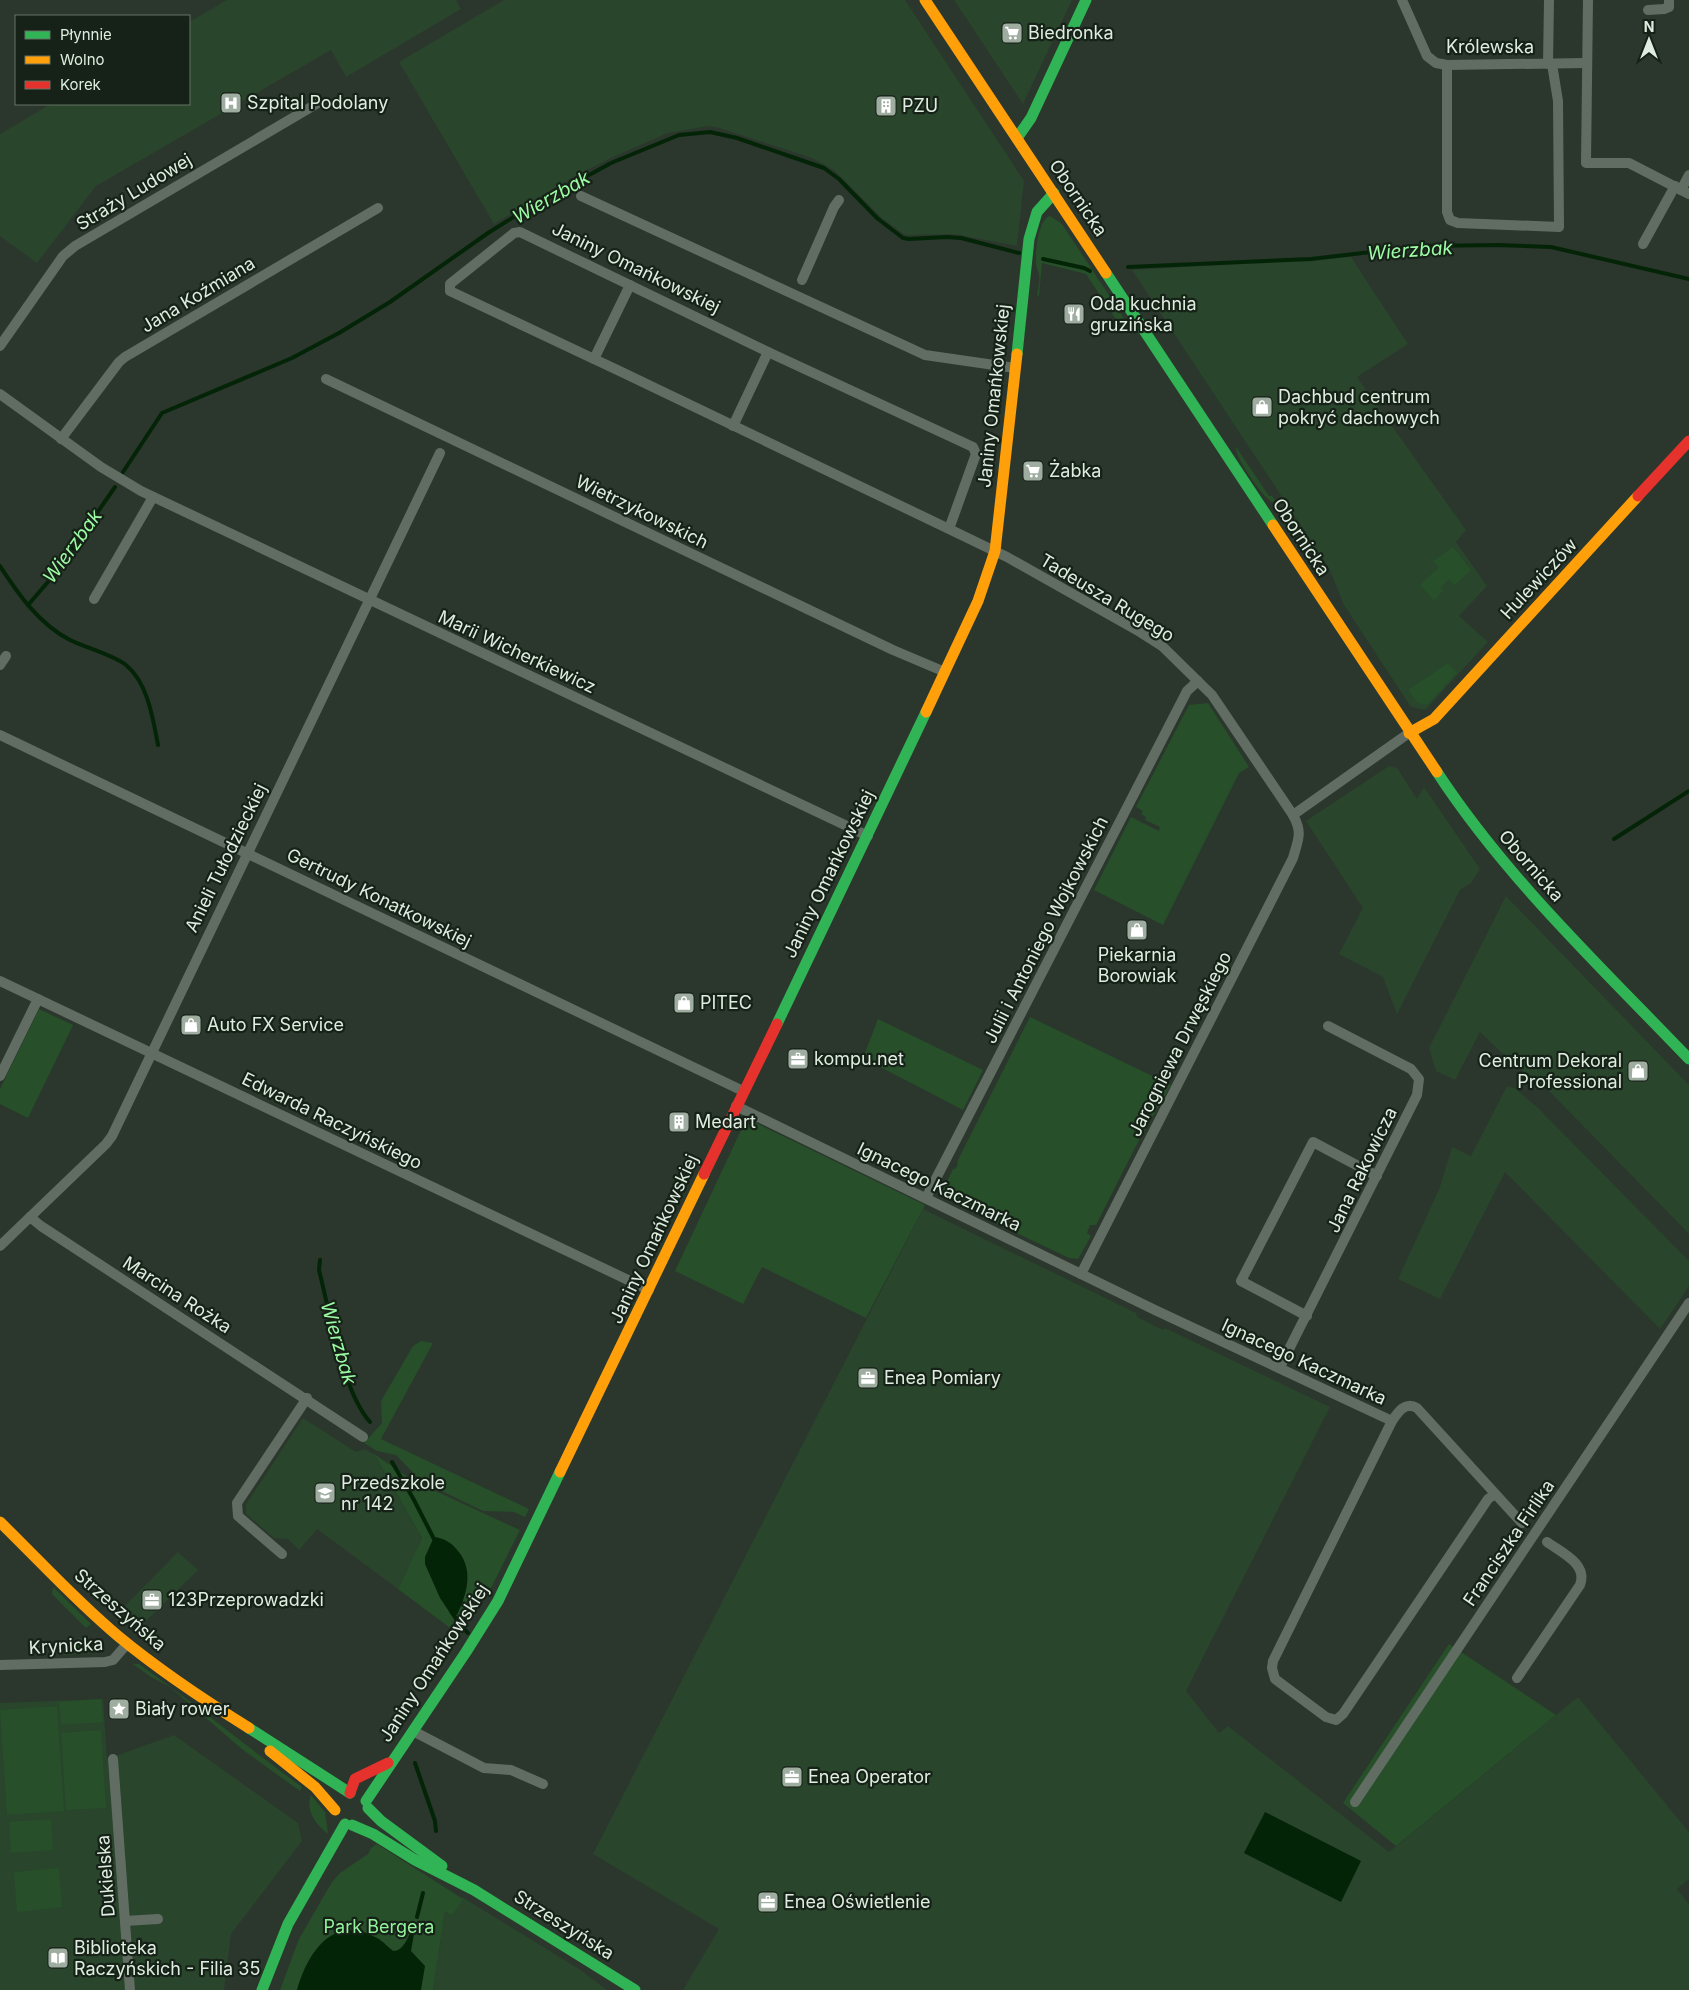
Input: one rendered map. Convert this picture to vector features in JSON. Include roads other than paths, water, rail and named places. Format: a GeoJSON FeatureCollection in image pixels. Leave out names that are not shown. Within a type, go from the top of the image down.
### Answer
{"type":"FeatureCollection","features":[{"type":"Feature","properties":{"kind":"street","name":"Obornicka"},"geometry":{"type":"LineString","coordinates":[[925,0],[1409,733],[1483,839],[1513,875],[1689,1059]]}},
{"type":"Feature","properties":{"kind":"street"},"geometry":{"type":"LineString","coordinates":[[1016,138],[1031,118],[1086,0]]}},
{"type":"Feature","properties":{"kind":"street","name":"Królewska"},"geometry":{"type":"LineString","coordinates":[[1402,0],[1427,56],[1436,63],[1447,65],[1586,63]]}},
{"type":"Feature","properties":{"kind":"street"},"geometry":{"type":"LineString","coordinates":[[1447,65],[1447,212],[1450,220],[1458,223],[1558,227],[1558,101],[1550,64],[1549,0]]}},
{"type":"Feature","properties":{"kind":"street"},"geometry":{"type":"LineString","coordinates":[[1588,0],[1586,163],[1629,163],[1681,190]]}},
{"type":"Feature","properties":{"kind":"street"},"geometry":{"type":"LineString","coordinates":[[1648,10],[1669,7],[1669,0]]}},
{"type":"Feature","properties":{"kind":"street","name":"Straży Ludowej"},"geometry":{"type":"LineString","coordinates":[[0,346],[63,256],[75,246],[318,103]]}},
{"type":"Feature","properties":{"kind":"street"},"geometry":{"type":"LineString","coordinates":[[1644,244],[1689,175]]}},
{"type":"Feature","properties":{"kind":"street","name":"Janiny Omańkowskiej"},"geometry":{"type":"LineString","coordinates":[[367,1804],[389,1763],[413,1731],[498,1601],[743,1091],[868,836],[978,601],[995,551],[1032,225],[1041,206],[1054,193]]}},
{"type":"Feature","properties":{"kind":"street"},"geometry":{"type":"LineString","coordinates":[[581,196],[924,355],[1015,368]]}},
{"type":"Feature","properties":{"kind":"street"},"geometry":{"type":"LineString","coordinates":[[802,280],[834,207],[839,200]]}},
{"type":"Feature","properties":{"kind":"street","name":"Jana Koźmiana"},"geometry":{"type":"LineString","coordinates":[[61,438],[119,362],[125,357],[378,208]]}},
{"type":"Feature","properties":{"kind":"street","name":"Janiny Omańkowskiej"},"geometry":{"type":"LineString","coordinates":[[948,529],[972,468],[976,454],[973,447],[768,352],[520,232],[514,233],[450,284],[450,291],[594,358],[733,426],[948,529],[995,551]]}},
{"type":"Feature","properties":{"kind":"street"},"geometry":{"type":"LineString","coordinates":[[594,358],[630,285]]}},
{"type":"Feature","properties":{"kind":"street"},"geometry":{"type":"LineString","coordinates":[[733,426],[768,352]]}},
{"type":"Feature","properties":{"kind":"street","name":"Wietrzykowskich"},"geometry":{"type":"LineString","coordinates":[[326,379],[893,650],[945,672]]}},
{"type":"Feature","properties":{"kind":"street","name":"Marii Wicherkiewicz"},"geometry":{"type":"LineString","coordinates":[[0,394],[101,467],[153,497],[868,836]]}},
{"type":"Feature","properties":{"kind":"street","name":"Hulewiczów"},"geometry":{"type":"LineString","coordinates":[[1409,733],[1434,719],[1689,441]]}},
{"type":"Feature","properties":{"kind":"street","name":"Anieli Tułodzieckiej"},"geometry":{"type":"LineString","coordinates":[[0,1246],[106,1144],[112,1136],[368,599],[440,453]]}},
{"type":"Feature","properties":{"kind":"street"},"geometry":{"type":"LineString","coordinates":[[94,599],[153,497]]}},
{"type":"Feature","properties":{"kind":"street","name":"Tadeusza Rugego"},"geometry":{"type":"LineString","coordinates":[[995,551],[1162,646],[1212,695],[1299,826]]}},
{"type":"Feature","properties":{"kind":"street"},"geometry":{"type":"LineString","coordinates":[[0,665],[6,656]]}},
{"type":"Feature","properties":{"kind":"street","name":"Julii i Antoniego Wojkowskich"},"geometry":{"type":"LineString","coordinates":[[926,1198],[1187,691],[1198,681]]}},
{"type":"Feature","properties":{"kind":"street"},"geometry":{"type":"LineString","coordinates":[[1293,815],[1409,733]]}},
{"type":"Feature","properties":{"kind":"street","name":"Gertrudy Konatkowskiej"},"geometry":{"type":"LineString","coordinates":[[0,735],[743,1091]]}},
{"type":"Feature","properties":{"kind":"street","name":"Jarogniewa Drwęskiego"},"geometry":{"type":"LineString","coordinates":[[1081,1274],[1293,858],[1299,835],[1299,826]]}},
{"type":"Feature","properties":{"kind":"street","name":"Edwarda Raczyńskiego"},"geometry":{"type":"LineString","coordinates":[[0,981],[649,1290]]}},
{"type":"Feature","properties":{"kind":"street"},"geometry":{"type":"LineString","coordinates":[[0,1076],[38,999]]}},
{"type":"Feature","properties":{"kind":"street","name":"Jana Rakowicza"},"geometry":{"type":"LineString","coordinates":[[1280,1367],[1417,1095],[1419,1079],[1411,1069],[1328,1026]]}},
{"type":"Feature","properties":{"kind":"street","name":"Ignacego Kaczmarka"},"geometry":{"type":"LineString","coordinates":[[736,1106],[1081,1274],[1268,1364],[1280,1367],[1392,1422],[1272,1661],[1272,1668],[1276,1679],[1326,1718],[1336,1720],[1343,1714],[1488,1499],[1495,1494]]}},
{"type":"Feature","properties":{"kind":"street"},"geometry":{"type":"LineString","coordinates":[[1307,1316],[1242,1281],[1313,1142],[1377,1176]]}},
{"type":"Feature","properties":{"kind":"street","name":"Marcina Rożka"},"geometry":{"type":"LineString","coordinates":[[30,1217],[364,1437]]}},
{"type":"Feature","properties":{"kind":"street","name":"Franciszka Firlika"},"geometry":{"type":"LineString","coordinates":[[1355,1802],[1689,1302]]}},
{"type":"Feature","properties":{"kind":"street"},"geometry":{"type":"LineString","coordinates":[[282,1554],[238,1516],[237,1503],[307,1398]]}},
{"type":"Feature","properties":{"kind":"street","name":"Franciszka Firlika"},"geometry":{"type":"LineString","coordinates":[[1392,1422],[1407,1405],[1417,1408],[1522,1523]]}},
{"type":"Feature","properties":{"kind":"street","name":"Strzeszyńska"},"geometry":{"type":"LineString","coordinates":[[0,1522],[107,1627],[127,1644],[225,1714],[350,1793]]}},
{"type":"Feature","properties":{"kind":"street","name":"Franciszka Firlika"},"geometry":{"type":"LineString","coordinates":[[1517,1678],[1580,1585],[1582,1578],[1581,1570],[1577,1564],[1548,1542]]}},
{"type":"Feature","properties":{"kind":"street","name":"Krynicka"},"geometry":{"type":"LineString","coordinates":[[0,1665],[105,1662],[113,1660],[127,1644]]}},
{"type":"Feature","properties":{"kind":"street","name":"Strzeszyńska"},"geometry":{"type":"LineString","coordinates":[[225,1714],[310,1783],[335,1810]]}},
{"type":"Feature","properties":{"kind":"street"},"geometry":{"type":"LineString","coordinates":[[413,1731],[484,1768],[511,1770],[543,1784]]}},
{"type":"Feature","properties":{"kind":"street","name":"Dukielska"},"geometry":{"type":"LineString","coordinates":[[113,1759],[130,1990]]}},
{"type":"Feature","properties":{"kind":"street","name":"Janiny Omańkowskiej"},"geometry":{"type":"LineString","coordinates":[[350,1793],[355,1780],[389,1763]]}},
{"type":"Feature","properties":{"kind":"street"},"geometry":{"type":"LineString","coordinates":[[262,1990],[289,1923],[333,1847],[348,1825],[364,1820],[367,1804],[359,1795],[350,1793],[339,1798],[335,1810],[338,1818],[348,1825]]}},
{"type":"Feature","properties":{"kind":"street","name":"Strzeszyńska"},"geometry":{"type":"LineString","coordinates":[[367,1804],[381,1821],[474,1890]]}},
{"type":"Feature","properties":{"kind":"street","name":"Strzeszyńska"},"geometry":{"type":"LineString","coordinates":[[348,1825],[373,1834],[415,1860],[474,1890],[636,1990]]}},
{"type":"Feature","properties":{"kind":"street"},"geometry":{"type":"LineString","coordinates":[[125,1921],[158,1918]]}},
{"type":"Feature","properties":{"kind":"waterway","name":"Wierzbak"},"geometry":{"type":"LineString","coordinates":[[123,472],[162,413],[292,358],[339,333],[390,302],[488,233],[520,213],[611,163],[679,135],[710,132],[737,138],[824,168],[839,179],[877,218],[903,238],[961,238],[1019,253]]}},
{"type":"Feature","properties":{"kind":"waterway","name":"Wierzbak"},"geometry":{"type":"LineString","coordinates":[[1128,267],[1311,259],[1423,246],[1498,245],[1551,247],[1689,279]]}},
{"type":"Feature","properties":{"kind":"waterway","name":"Wierzbak"},"geometry":{"type":"LineString","coordinates":[[1043,259],[1090,271]]}},
{"type":"Feature","properties":{"kind":"waterway","name":"Wierzbak"},"geometry":{"type":"LineString","coordinates":[[28,605],[54,575],[115,487]]}},
{"type":"Feature","properties":{"kind":"waterway","name":"Wierzbak"},"geometry":{"type":"LineString","coordinates":[[0,566],[30,608],[49,626],[70,640],[108,655],[126,665],[140,681],[148,702],[158,745]]}},
{"type":"Feature","properties":{"kind":"waterway"},"geometry":{"type":"LineString","coordinates":[[1614,839],[1689,791]]}},
{"type":"Feature","properties":{"kind":"waterway","name":"Wierzbak"},"geometry":{"type":"LineString","coordinates":[[320,1260],[319,1270],[344,1371],[360,1408],[370,1422]]}},
{"type":"Feature","properties":{"kind":"waterway","name":"Wierzbak"},"geometry":{"type":"LineString","coordinates":[[392,1462],[435,1541]]}},
{"type":"Feature","properties":{"kind":"waterway","name":"Wierzbak"},"geometry":{"type":"LineString","coordinates":[[451,1611],[468,1633]]}},
{"type":"Feature","properties":{"kind":"waterway","name":"Wierzbak"},"geometry":{"type":"LineString","coordinates":[[415,1763],[435,1821],[436,1831]]}},
{"type":"Feature","properties":{"kind":"waterway","name":"Wierzbak"},"geometry":{"type":"LineString","coordinates":[[417,1917],[423,1893]]}},
{"type":"Feature","properties":{"kind":"place","name":"Biedronka"},"geometry":{"type":"Point","coordinates":[1012,33]}},
{"type":"Feature","properties":{"kind":"place","name":"Szpital Podolany"},"geometry":{"type":"Point","coordinates":[231,103]}},
{"type":"Feature","properties":{"kind":"place","name":"PZU"},"geometry":{"type":"Point","coordinates":[886,106]}},
{"type":"Feature","properties":{"kind":"place","name":"Oda kuchnia gruzińska"},"geometry":{"type":"Point","coordinates":[1074,314]}},
{"type":"Feature","properties":{"kind":"place","name":"Dachbud centrum pokryć dachowych"},"geometry":{"type":"Point","coordinates":[1262,407]}},
{"type":"Feature","properties":{"kind":"place","name":"Żabka"},"geometry":{"type":"Point","coordinates":[1033,471]}},
{"type":"Feature","properties":{"kind":"place","name":"Piekarnia Borowiak"},"geometry":{"type":"Point","coordinates":[1137,930]}},
{"type":"Feature","properties":{"kind":"place","name":"PITEC"},"geometry":{"type":"Point","coordinates":[684,1003]}},
{"type":"Feature","properties":{"kind":"place","name":"Auto FX Service"},"geometry":{"type":"Point","coordinates":[191,1025]}},
{"type":"Feature","properties":{"kind":"place","name":"kompu.net"},"geometry":{"type":"Point","coordinates":[798,1059]}},
{"type":"Feature","properties":{"kind":"place","name":"Centrum Dekoral Professional"},"geometry":{"type":"Point","coordinates":[1638,1071]}},
{"type":"Feature","properties":{"kind":"place","name":"Medart"},"geometry":{"type":"Point","coordinates":[679,1122]}},
{"type":"Feature","properties":{"kind":"place","name":"Enea Pomiary"},"geometry":{"type":"Point","coordinates":[868,1378]}},
{"type":"Feature","properties":{"kind":"place","name":"Przedszkole nr 142"},"geometry":{"type":"Point","coordinates":[325,1493]}},
{"type":"Feature","properties":{"kind":"place","name":"123Przeprowadzki"},"geometry":{"type":"Point","coordinates":[152,1600]}},
{"type":"Feature","properties":{"kind":"place","name":"Biały rower"},"geometry":{"type":"Point","coordinates":[119,1709]}},
{"type":"Feature","properties":{"kind":"place","name":"Enea Operator"},"geometry":{"type":"Point","coordinates":[792,1777]}},
{"type":"Feature","properties":{"kind":"place","name":"Enea Oświetlenie"},"geometry":{"type":"Point","coordinates":[768,1902]}},
{"type":"Feature","properties":{"kind":"place","name":"Biblioteka Raczyńskich - Filia 35"},"geometry":{"type":"Point","coordinates":[58,1958]}},
{"type":"Feature","properties":{"kind":"park label","name":"Park Bergera"},"geometry":{"type":"Point","coordinates":[379,1927]}}]}
